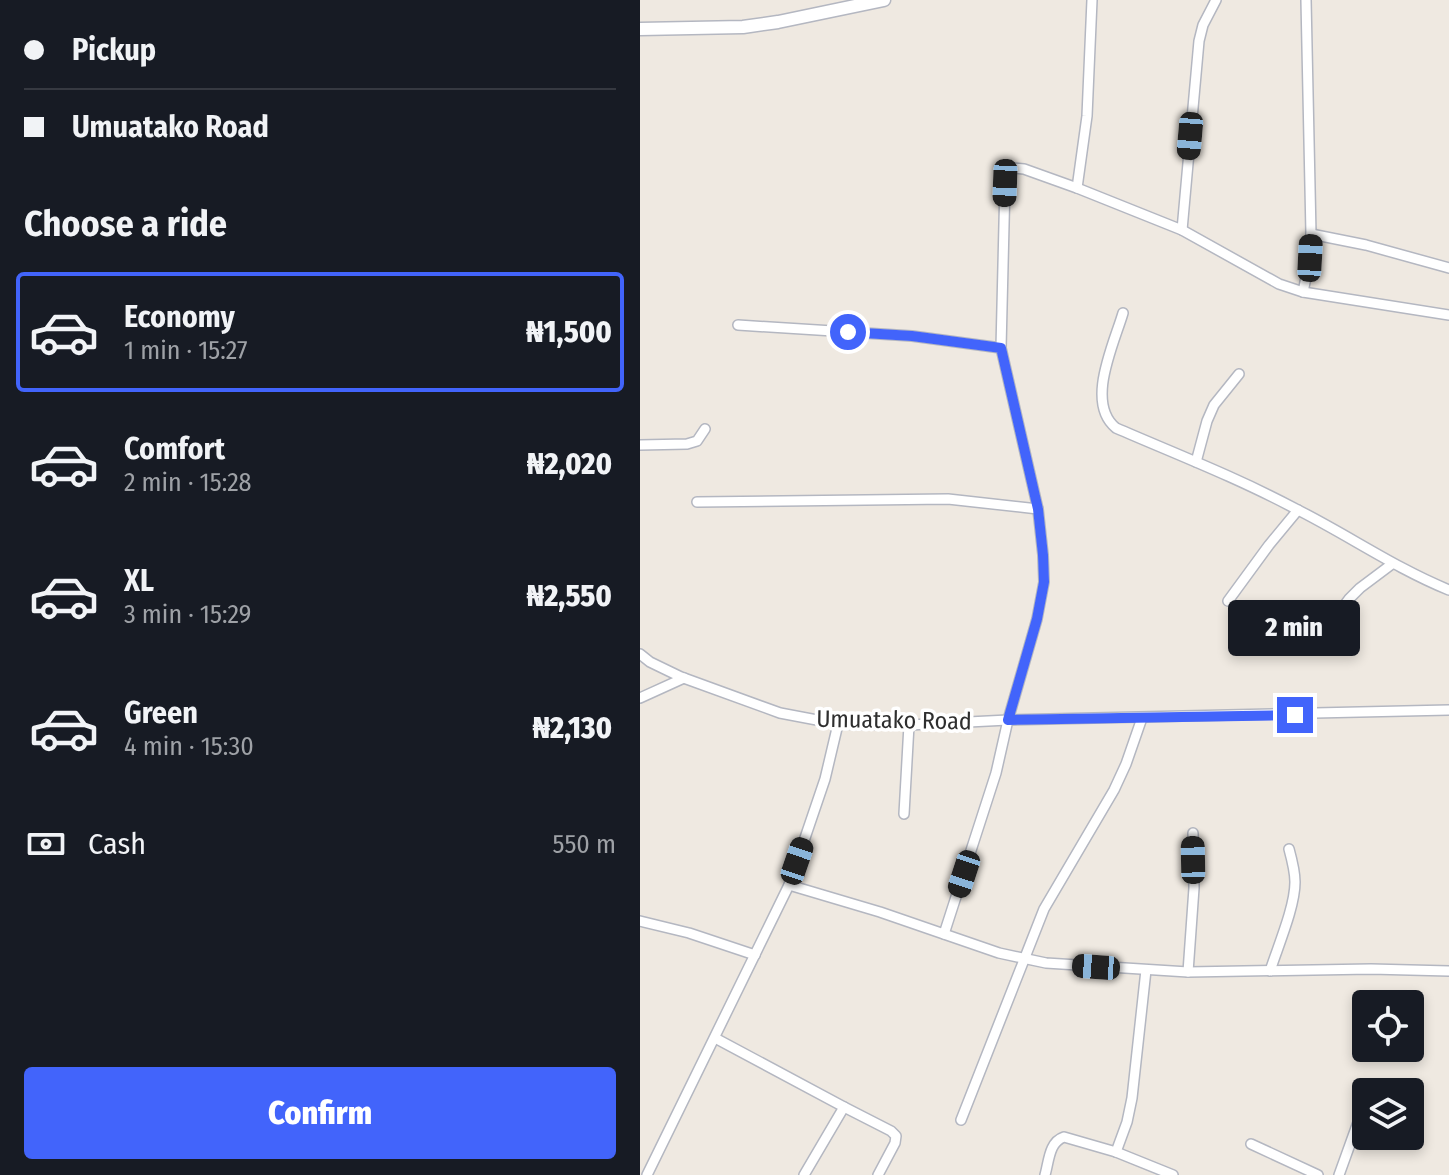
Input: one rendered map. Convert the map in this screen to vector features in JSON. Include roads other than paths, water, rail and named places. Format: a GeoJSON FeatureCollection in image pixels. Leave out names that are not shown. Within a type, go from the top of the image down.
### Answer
{"type":"FeatureCollection","features":[{"type":"Feature","properties":{"kind":"street"},"geometry":{"type":"LineString","coordinates":[[640,29],[743,27],[883,0]]}},
{"type":"Feature","properties":{"kind":"street"},"geometry":{"type":"LineString","coordinates":[[1077,188],[1088,104],[1092,0]]}},
{"type":"Feature","properties":{"kind":"street"},"geometry":{"type":"LineString","coordinates":[[1182,230],[1199,41],[1203,25],[1216,0]]}},
{"type":"Feature","properties":{"kind":"street"},"geometry":{"type":"LineString","coordinates":[[1303,292],[1311,234],[1306,0]]}},
{"type":"Feature","properties":{"kind":"street"},"geometry":{"type":"LineString","coordinates":[[944,934],[996,773],[1044,582],[1038,509],[1001,348],[1008,174],[1013,168],[1024,169],[1182,230],[1279,284],[1303,292],[1449,315]]}},
{"type":"Feature","properties":{"kind":"street"},"geometry":{"type":"LineString","coordinates":[[1311,234],[1366,245],[1449,268]]}},
{"type":"Feature","properties":{"kind":"street"},"geometry":{"type":"LineString","coordinates":[[1123,313],[1103,378],[1104,414],[1108,422],[1251,486],[1392,564],[1449,590]]}},
{"type":"Feature","properties":{"kind":"street"},"geometry":{"type":"LineString","coordinates":[[738,325],[912,336],[1001,348]]}},
{"type":"Feature","properties":{"kind":"street"},"geometry":{"type":"LineString","coordinates":[[1196,462],[1214,405],[1239,374]]}},
{"type":"Feature","properties":{"kind":"street"},"geometry":{"type":"LineString","coordinates":[[640,445],[687,444],[697,441],[705,429]]}},
{"type":"Feature","properties":{"kind":"street"},"geometry":{"type":"LineString","coordinates":[[697,502],[948,499],[1038,509]]}},
{"type":"Feature","properties":{"kind":"street"},"geometry":{"type":"LineString","coordinates":[[1228,601],[1298,510]]}},
{"type":"Feature","properties":{"kind":"street"},"geometry":{"type":"LineString","coordinates":[[1328,627],[1360,588],[1392,564]]}},
{"type":"Feature","properties":{"kind":"street","name":"Umuatako Road"},"geometry":{"type":"LineString","coordinates":[[640,654],[684,678],[780,713],[838,724],[909,725],[1449,710]]}},
{"type":"Feature","properties":{"kind":"street"},"geometry":{"type":"LineString","coordinates":[[640,698],[684,678]]}},
{"type":"Feature","properties":{"kind":"street"},"geometry":{"type":"LineString","coordinates":[[961,1120],[1044,909],[1114,790],[1142,718]]}},
{"type":"Feature","properties":{"kind":"street"},"geometry":{"type":"LineString","coordinates":[[647,1175],[789,885],[825,779],[838,724]]}},
{"type":"Feature","properties":{"kind":"street"},"geometry":{"type":"LineString","coordinates":[[904,814],[909,725]]}},
{"type":"Feature","properties":{"kind":"street"},"geometry":{"type":"LineString","coordinates":[[1188,972],[1194,888],[1193,833]]}},
{"type":"Feature","properties":{"kind":"street"},"geometry":{"type":"LineString","coordinates":[[1270,971],[1295,884],[1289,849]]}},
{"type":"Feature","properties":{"kind":"street"},"geometry":{"type":"LineString","coordinates":[[789,885],[1024,959],[1046,963],[1188,972],[1449,971]]}},
{"type":"Feature","properties":{"kind":"street"},"geometry":{"type":"LineString","coordinates":[[640,921],[755,955]]}},
{"type":"Feature","properties":{"kind":"street"},"geometry":{"type":"LineString","coordinates":[[1116,1152],[1132,1098],[1146,970]]}},
{"type":"Feature","properties":{"kind":"street"},"geometry":{"type":"LineString","coordinates":[[715,1038],[891,1131],[896,1136],[895,1143],[878,1175]]}},
{"type":"Feature","properties":{"kind":"street"},"geometry":{"type":"LineString","coordinates":[[804,1175],[844,1107]]}},
{"type":"Feature","properties":{"kind":"street"},"geometry":{"type":"LineString","coordinates":[[1045,1175],[1054,1144],[1064,1137],[1116,1152],[1173,1175]]}},
{"type":"Feature","properties":{"kind":"street"},"geometry":{"type":"LineString","coordinates":[[1339,1175],[1352,1139]]}},
{"type":"Feature","properties":{"kind":"street"},"geometry":{"type":"LineString","coordinates":[[1251,1144],[1318,1175]]}}]}
